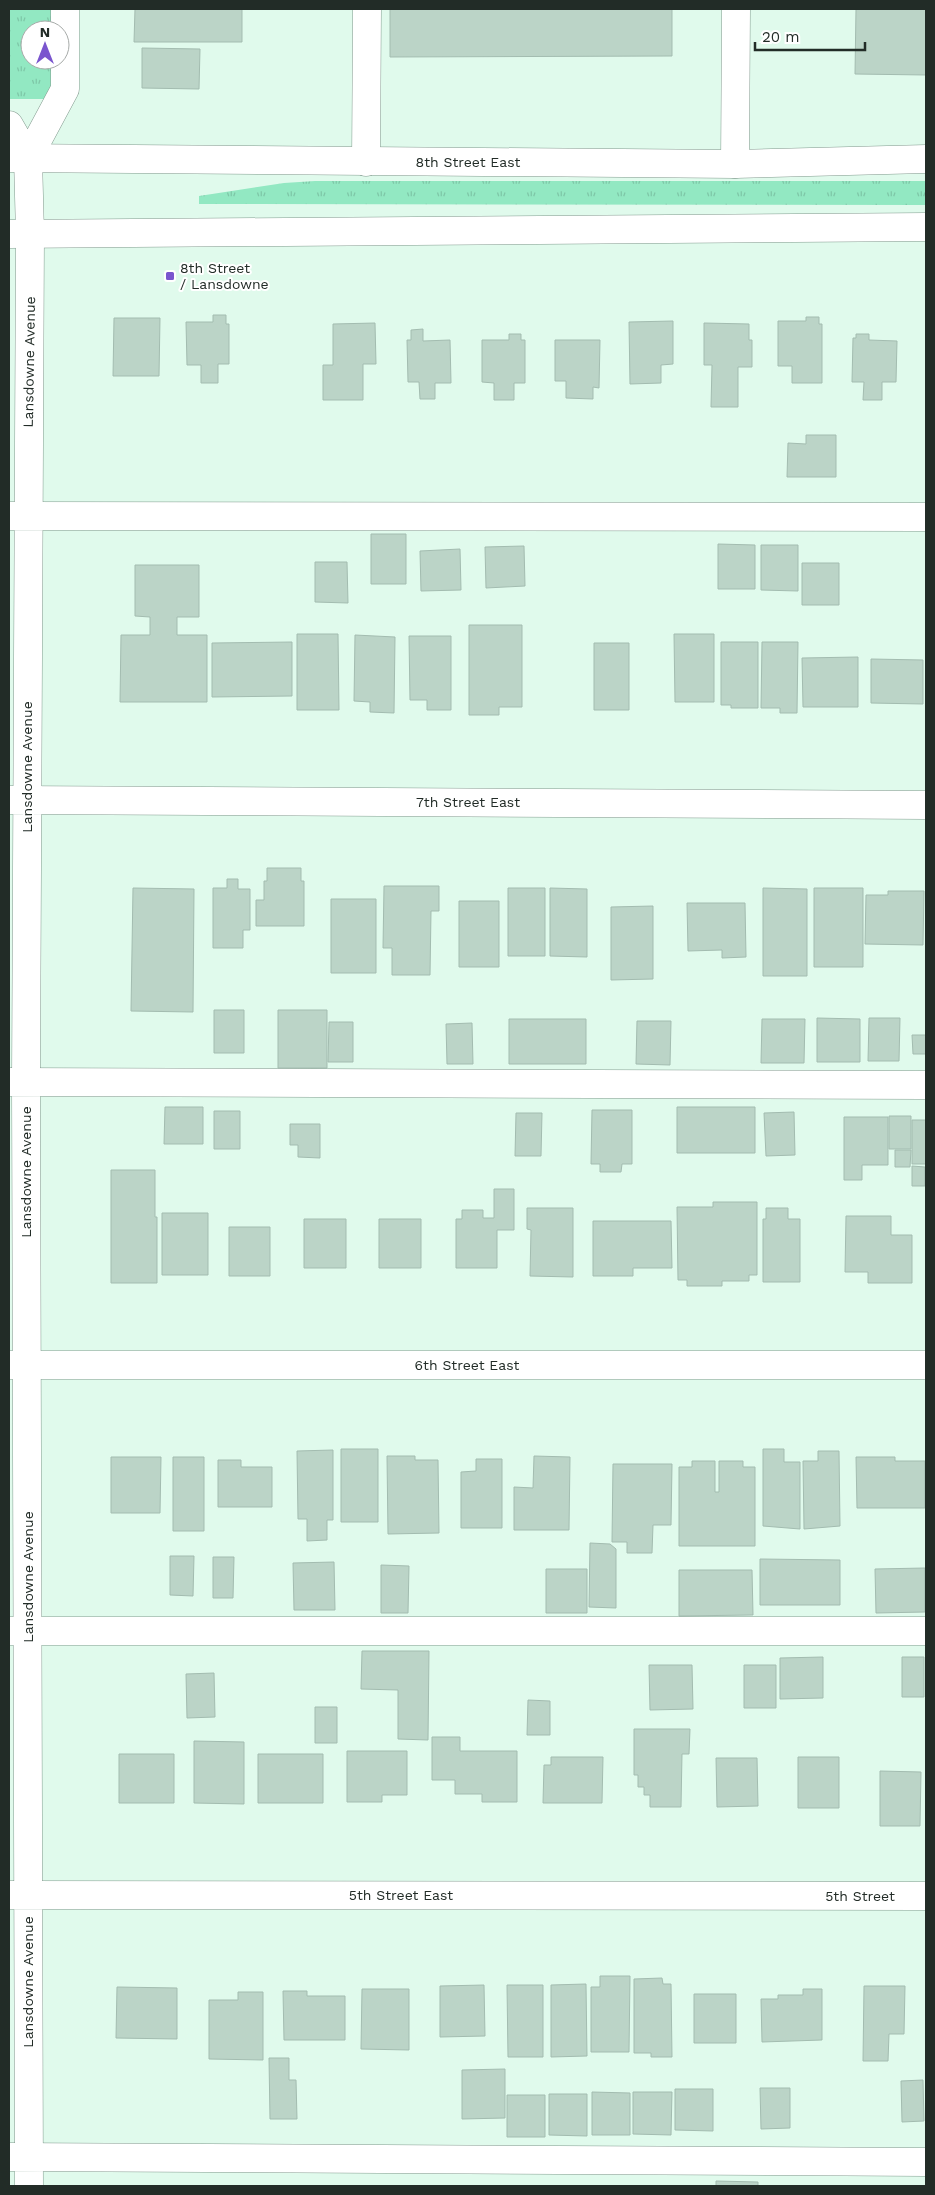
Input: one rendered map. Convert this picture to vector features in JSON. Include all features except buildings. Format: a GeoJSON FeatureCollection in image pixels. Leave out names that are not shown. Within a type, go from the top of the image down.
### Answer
{"type":"FeatureCollection","features":[{"type":"Feature","properties":{"kind":"street","name":"Lansdowne Avenue"},"geometry":{"type":"LineString","coordinates":[[18,158],[65,89],[66,9]]}},
{"type":"Feature","properties":{"kind":"street"},"geometry":{"type":"LineString","coordinates":[[366,162],[367,9]]}},
{"type":"Feature","properties":{"kind":"street"},"geometry":{"type":"LineString","coordinates":[[735,164],[736,9]]}},
{"type":"Feature","properties":{"kind":"street","name":"Lansdowne Avenue"},"geometry":{"type":"LineString","coordinates":[[9,125],[18,158],[19,234],[17,1082],[19,2157],[29,2186]]}},
{"type":"Feature","properties":{"kind":"street","name":"8th Street East"},"geometry":{"type":"LineString","coordinates":[[18,158],[735,164],[926,159]]}},
{"type":"Feature","properties":{"kind":"street"},"geometry":{"type":"LineString","coordinates":[[19,234],[926,227]]}},
{"type":"Feature","properties":{"kind":"street"},"geometry":{"type":"LineString","coordinates":[[18,516],[926,517]]}},
{"type":"Feature","properties":{"kind":"street","name":"7th Street East"},"geometry":{"type":"LineString","coordinates":[[18,800],[926,805]]}},
{"type":"Feature","properties":{"kind":"street"},"geometry":{"type":"LineString","coordinates":[[17,1082],[926,1085]]}},
{"type":"Feature","properties":{"kind":"street","name":"6th Street East"},"geometry":{"type":"LineString","coordinates":[[18,1365],[926,1365]]}},
{"type":"Feature","properties":{"kind":"street"},"geometry":{"type":"LineString","coordinates":[[18,1631],[926,1630]]}},
{"type":"Feature","properties":{"kind":"street","name":"5th Street East"},"geometry":{"type":"LineString","coordinates":[[18,1896],[794,1896]]}},
{"type":"Feature","properties":{"kind":"street","name":"5th Street"},"geometry":{"type":"LineString","coordinates":[[794,1896],[926,1896]]}},
{"type":"Feature","properties":{"kind":"street"},"geometry":{"type":"LineString","coordinates":[[19,2157],[926,2162]]}},
{"type":"Feature","properties":{"kind":"green space"},"geometry":{"type":"Polygon","coordinates":[[[9,9],[52,9],[52,20],[20,20],[20,70],[52,70],[52,95],[46,99],[9,99],[9,9]]]}},
{"type":"Feature","properties":{"kind":"green space"},"geometry":{"type":"Polygon","coordinates":[[[315,181],[926,181],[926,205],[199,204],[199,196],[284,183],[315,181]]]}},
{"type":"Feature","properties":{"kind":"place","name":"8th Street / Lansdowne"},"geometry":{"type":"Point","coordinates":[170,276]}}]}
